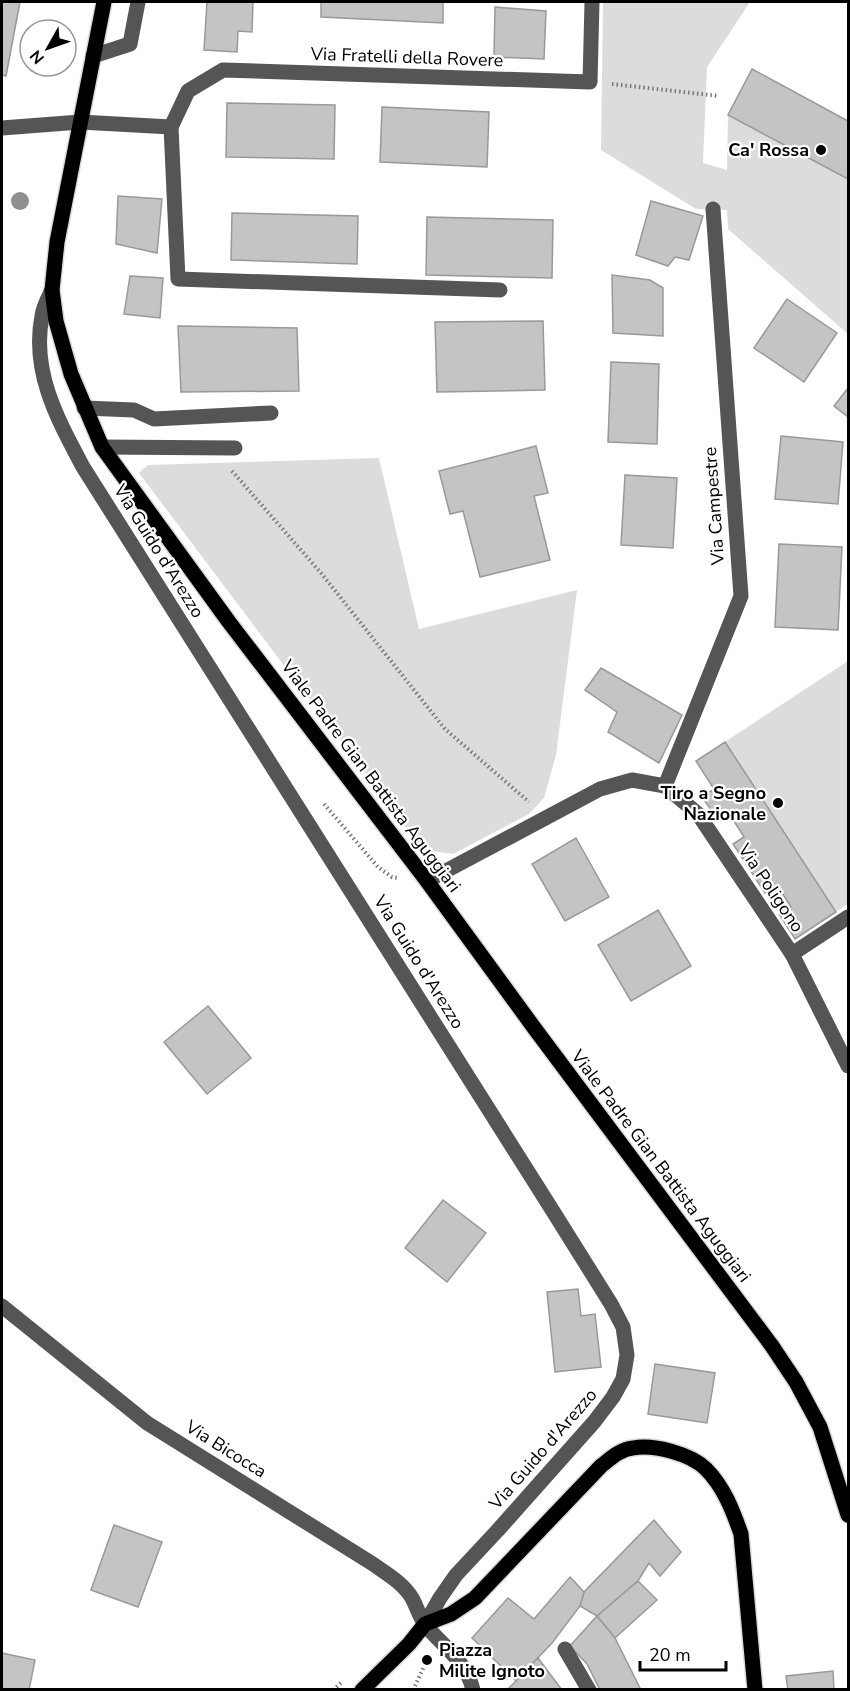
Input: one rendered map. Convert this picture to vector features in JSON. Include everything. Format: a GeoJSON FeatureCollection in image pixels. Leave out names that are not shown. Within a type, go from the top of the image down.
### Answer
{"type":"FeatureCollection","features":[{"type":"Feature","properties":{"kind":"main road","name":"Viale Padre Gian Battista Aguggiari"},"geometry":{"type":"LineString","coordinates":[[104,2],[57,242],[52,290],[56,321],[71,374],[102,447],[229,622],[427,881],[765,1337],[796,1382],[820,1427],[849,1515]]}},
{"type":"Feature","properties":{"kind":"main road"},"geometry":{"type":"LineString","coordinates":[[362,1689],[409,1644],[425,1624],[451,1614],[475,1598],[616,1454],[632,1448],[648,1447],[687,1457],[705,1468],[720,1486],[734,1515],[741,1534],[754,1689]]}},
{"type":"Feature","properties":{"kind":"street"},"geometry":{"type":"LineString","coordinates":[[93,56],[130,44],[138,2]]}},
{"type":"Feature","properties":{"kind":"street"},"geometry":{"type":"LineString","coordinates":[[590,82],[592,2]]}},
{"type":"Feature","properties":{"kind":"street","name":"Via Fratelli della Rovere"},"geometry":{"type":"LineString","coordinates":[[500,290],[178,279],[171,128],[188,91],[223,70],[590,82]]}},
{"type":"Feature","properties":{"kind":"street"},"geometry":{"type":"LineString","coordinates":[[2,128],[80,122],[171,128]]}},
{"type":"Feature","properties":{"kind":"street","name":"Via Campestre"},"geometry":{"type":"LineString","coordinates":[[665,786],[741,596],[713,209]]}},
{"type":"Feature","properties":{"kind":"street","name":"Via Guido d'Arezzo"},"geometry":{"type":"LineString","coordinates":[[52,290],[42,313],[39,362],[47,393],[62,428],[83,467],[544,1196],[623,1327],[627,1355],[623,1379],[614,1397],[456,1575],[425,1624]]}},
{"type":"Feature","properties":{"kind":"street"},"geometry":{"type":"LineString","coordinates":[[84,408],[134,410],[154,419],[272,413]]}},
{"type":"Feature","properties":{"kind":"street"},"geometry":{"type":"LineString","coordinates":[[102,447],[235,448]]}},
{"type":"Feature","properties":{"kind":"street"},"geometry":{"type":"LineString","coordinates":[[427,881],[600,789],[632,780],[665,786]]}},
{"type":"Feature","properties":{"kind":"street","name":"Via Poligono"},"geometry":{"type":"LineString","coordinates":[[665,786],[698,814],[792,954],[849,1066]]}},
{"type":"Feature","properties":{"kind":"street"},"geometry":{"type":"LineString","coordinates":[[792,954],[849,917]]}},
{"type":"Feature","properties":{"kind":"street","name":"Via Bicocca"},"geometry":{"type":"LineString","coordinates":[[2,1306],[147,1423],[395,1579],[411,1596],[425,1624]]}},
{"type":"Feature","properties":{"kind":"street"},"geometry":{"type":"LineString","coordinates":[[425,1624],[454,1654],[466,1670],[475,1689]]}},
{"type":"Feature","properties":{"kind":"street"},"geometry":{"type":"LineString","coordinates":[[565,1649],[589,1689]]}},
{"type":"Feature","properties":{"kind":"path"},"geometry":{"type":"LineString","coordinates":[[590,82],[719,96]]}},
{"type":"Feature","properties":{"kind":"path"},"geometry":{"type":"LineString","coordinates":[[212,448],[321,573],[446,729],[547,819]]}},
{"type":"Feature","properties":{"kind":"path"},"geometry":{"type":"LineString","coordinates":[[322,802],[378,867],[392,877],[399,878],[394,868]]}},
{"type":"Feature","properties":{"kind":"path"},"geometry":{"type":"LineString","coordinates":[[413,1689],[429,1655]]}},
{"type":"Feature","properties":{"kind":"shaded area"},"geometry":{"type":"Polygon","coordinates":[[[603,2],[750,2],[707,67],[703,163],[727,170],[728,115],[848,179],[848,334],[728,229],[727,210],[696,209],[601,150],[603,2]]]}},
{"type":"Feature","properties":{"kind":"shaded area"},"geometry":{"type":"Polygon","coordinates":[[[379,458],[419,629],[577,590],[556,755],[544,798],[529,814],[453,854],[423,850],[139,473],[148,465],[379,458]]]}},
{"type":"Feature","properties":{"kind":"shaded area","name":"Tiro a Segno Nazionale"},"geometry":{"type":"Polygon","coordinates":[[[848,661],[848,904],[795,939],[779,914],[790,906],[777,885],[765,893],[733,844],[744,837],[727,811],[716,817],[702,797],[714,789],[696,761],[848,661]]]}},
{"type":"Feature","properties":{"kind":"building"},"geometry":{"type":"Polygon","coordinates":[[[2,2],[20,2],[6,76],[2,75],[2,2]]]}},
{"type":"Feature","properties":{"kind":"building"},"geometry":{"type":"Polygon","coordinates":[[[207,2],[253,2],[252,32],[238,31],[237,52],[204,50],[207,2]]]}},
{"type":"Feature","properties":{"kind":"building"},"geometry":{"type":"Polygon","coordinates":[[[321,2],[443,2],[443,23],[321,17],[321,2]]]}},
{"type":"Feature","properties":{"kind":"building"},"geometry":{"type":"Polygon","coordinates":[[[495,7],[546,11],[544,59],[494,57],[495,7]]]}},
{"type":"Feature","properties":{"kind":"building","name":"Ca' Rossa"},"geometry":{"type":"Polygon","coordinates":[[[752,69],[848,121],[848,179],[728,115],[752,69]]]}},
{"type":"Feature","properties":{"kind":"building"},"geometry":{"type":"Polygon","coordinates":[[[227,103],[335,105],[334,159],[226,157],[227,103]]]}},
{"type":"Feature","properties":{"kind":"building"},"geometry":{"type":"Polygon","coordinates":[[[382,107],[489,112],[487,167],[380,162],[382,107]]]}},
{"type":"Feature","properties":{"kind":"building"},"geometry":{"type":"Polygon","coordinates":[[[118,196],[162,199],[157,253],[116,244],[118,196]]]}},
{"type":"Feature","properties":{"kind":"building"},"geometry":{"type":"Polygon","coordinates":[[[651,201],[703,216],[689,260],[675,257],[668,266],[636,255],[651,201]]]}},
{"type":"Feature","properties":{"kind":"building"},"geometry":{"type":"Polygon","coordinates":[[[232,213],[358,216],[357,264],[231,260],[232,213]]]}},
{"type":"Feature","properties":{"kind":"building"},"geometry":{"type":"Polygon","coordinates":[[[427,217],[553,220],[552,278],[426,275],[427,217]]]}},
{"type":"Feature","properties":{"kind":"building"},"geometry":{"type":"Polygon","coordinates":[[[612,275],[650,280],[663,288],[663,336],[613,333],[612,275]]]}},
{"type":"Feature","properties":{"kind":"building"},"geometry":{"type":"Polygon","coordinates":[[[130,276],[163,278],[160,318],[124,314],[130,276]]]}},
{"type":"Feature","properties":{"kind":"building"},"geometry":{"type":"Polygon","coordinates":[[[787,299],[837,333],[804,382],[754,348],[787,299]]]}},
{"type":"Feature","properties":{"kind":"building"},"geometry":{"type":"Polygon","coordinates":[[[543,321],[545,390],[437,392],[435,322],[543,321]]]}},
{"type":"Feature","properties":{"kind":"building"},"geometry":{"type":"Polygon","coordinates":[[[178,326],[297,328],[299,391],[181,392],[178,326]]]}},
{"type":"Feature","properties":{"kind":"building"},"geometry":{"type":"Polygon","coordinates":[[[611,362],[659,364],[657,444],[608,442],[611,362]]]}},
{"type":"Feature","properties":{"kind":"building"},"geometry":{"type":"Polygon","coordinates":[[[848,388],[848,417],[834,406],[848,388]]]}},
{"type":"Feature","properties":{"kind":"building"},"geometry":{"type":"Polygon","coordinates":[[[781,436],[843,442],[838,504],[775,499],[781,436]]]}},
{"type":"Feature","properties":{"kind":"building"},"geometry":{"type":"Polygon","coordinates":[[[536,446],[548,493],[534,496],[550,560],[480,577],[463,511],[450,514],[439,471],[536,446]]]}},
{"type":"Feature","properties":{"kind":"building"},"geometry":{"type":"Polygon","coordinates":[[[625,475],[677,478],[673,548],[621,545],[625,475]]]}},
{"type":"Feature","properties":{"kind":"building"},"geometry":{"type":"Polygon","coordinates":[[[779,544],[842,547],[838,630],[775,627],[779,544]]]}},
{"type":"Feature","properties":{"kind":"building"},"geometry":{"type":"Polygon","coordinates":[[[601,668],[682,715],[659,763],[608,732],[617,712],[585,690],[601,668]]]}},
{"type":"Feature","properties":{"kind":"building"},"geometry":{"type":"Polygon","coordinates":[[[725,742],[836,912],[795,939],[779,914],[791,907],[777,885],[765,893],[733,844],[744,837],[727,810],[716,817],[702,797],[714,789],[696,761],[725,742]]]}},
{"type":"Feature","properties":{"kind":"building"},"geometry":{"type":"Polygon","coordinates":[[[576,838],[609,897],[565,921],[532,864],[576,838]]]}},
{"type":"Feature","properties":{"kind":"building"},"geometry":{"type":"Polygon","coordinates":[[[658,910],[691,966],[631,1001],[598,945],[658,910]]]}},
{"type":"Feature","properties":{"kind":"building"},"geometry":{"type":"Polygon","coordinates":[[[208,1006],[251,1058],[207,1094],[164,1042],[208,1006]]]}},
{"type":"Feature","properties":{"kind":"building"},"geometry":{"type":"Polygon","coordinates":[[[443,1200],[486,1233],[447,1282],[405,1248],[443,1200]]]}},
{"type":"Feature","properties":{"kind":"building"},"geometry":{"type":"Polygon","coordinates":[[[578,1289],[581,1316],[595,1314],[601,1367],[555,1372],[547,1292],[578,1289]]]}},
{"type":"Feature","properties":{"kind":"building"},"geometry":{"type":"Polygon","coordinates":[[[655,1364],[715,1373],[707,1423],[648,1414],[655,1364]]]}},
{"type":"Feature","properties":{"kind":"building"},"geometry":{"type":"Polygon","coordinates":[[[654,1520],[681,1552],[660,1576],[649,1563],[638,1581],[597,1616],[580,1606],[584,1592],[654,1520]]]}},
{"type":"Feature","properties":{"kind":"building"},"geometry":{"type":"Polygon","coordinates":[[[114,1525],[162,1542],[138,1607],[91,1590],[114,1525]]]}},
{"type":"Feature","properties":{"kind":"building"},"geometry":{"type":"Polygon","coordinates":[[[570,1577],[584,1592],[580,1606],[552,1643],[516,1681],[472,1638],[508,1598],[534,1619],[570,1577]]]}},
{"type":"Feature","properties":{"kind":"building"},"geometry":{"type":"Polygon","coordinates":[[[638,1581],[657,1600],[615,1638],[597,1616],[638,1581]]]}},
{"type":"Feature","properties":{"kind":"building"},"geometry":{"type":"Polygon","coordinates":[[[597,1616],[615,1638],[641,1690],[600,1690],[587,1664],[570,1646],[597,1616]]]}},
{"type":"Feature","properties":{"kind":"building"},"geometry":{"type":"Polygon","coordinates":[[[2,1653],[35,1660],[29,1690],[2,1690],[2,1653]]]}},
{"type":"Feature","properties":{"kind":"building"},"geometry":{"type":"Polygon","coordinates":[[[538,1658],[562,1690],[507,1690],[516,1681],[538,1658]]]}},
{"type":"Feature","properties":{"kind":"building"},"geometry":{"type":"Polygon","coordinates":[[[833,1671],[834,1690],[788,1690],[786,1676],[833,1671]]]}},
{"type":"Feature","properties":{"kind":"place","name":"Ca' Rossa"},"geometry":{"type":"Point","coordinates":[821,150]}},
{"type":"Feature","properties":{"kind":"place","name":"Tiro a Segno Nazionale"},"geometry":{"type":"Point","coordinates":[778,803]}},
{"type":"Feature","properties":{"kind":"place","name":"Piazza Milite Ignoto"},"geometry":{"type":"Point","coordinates":[427,1660]}}]}
